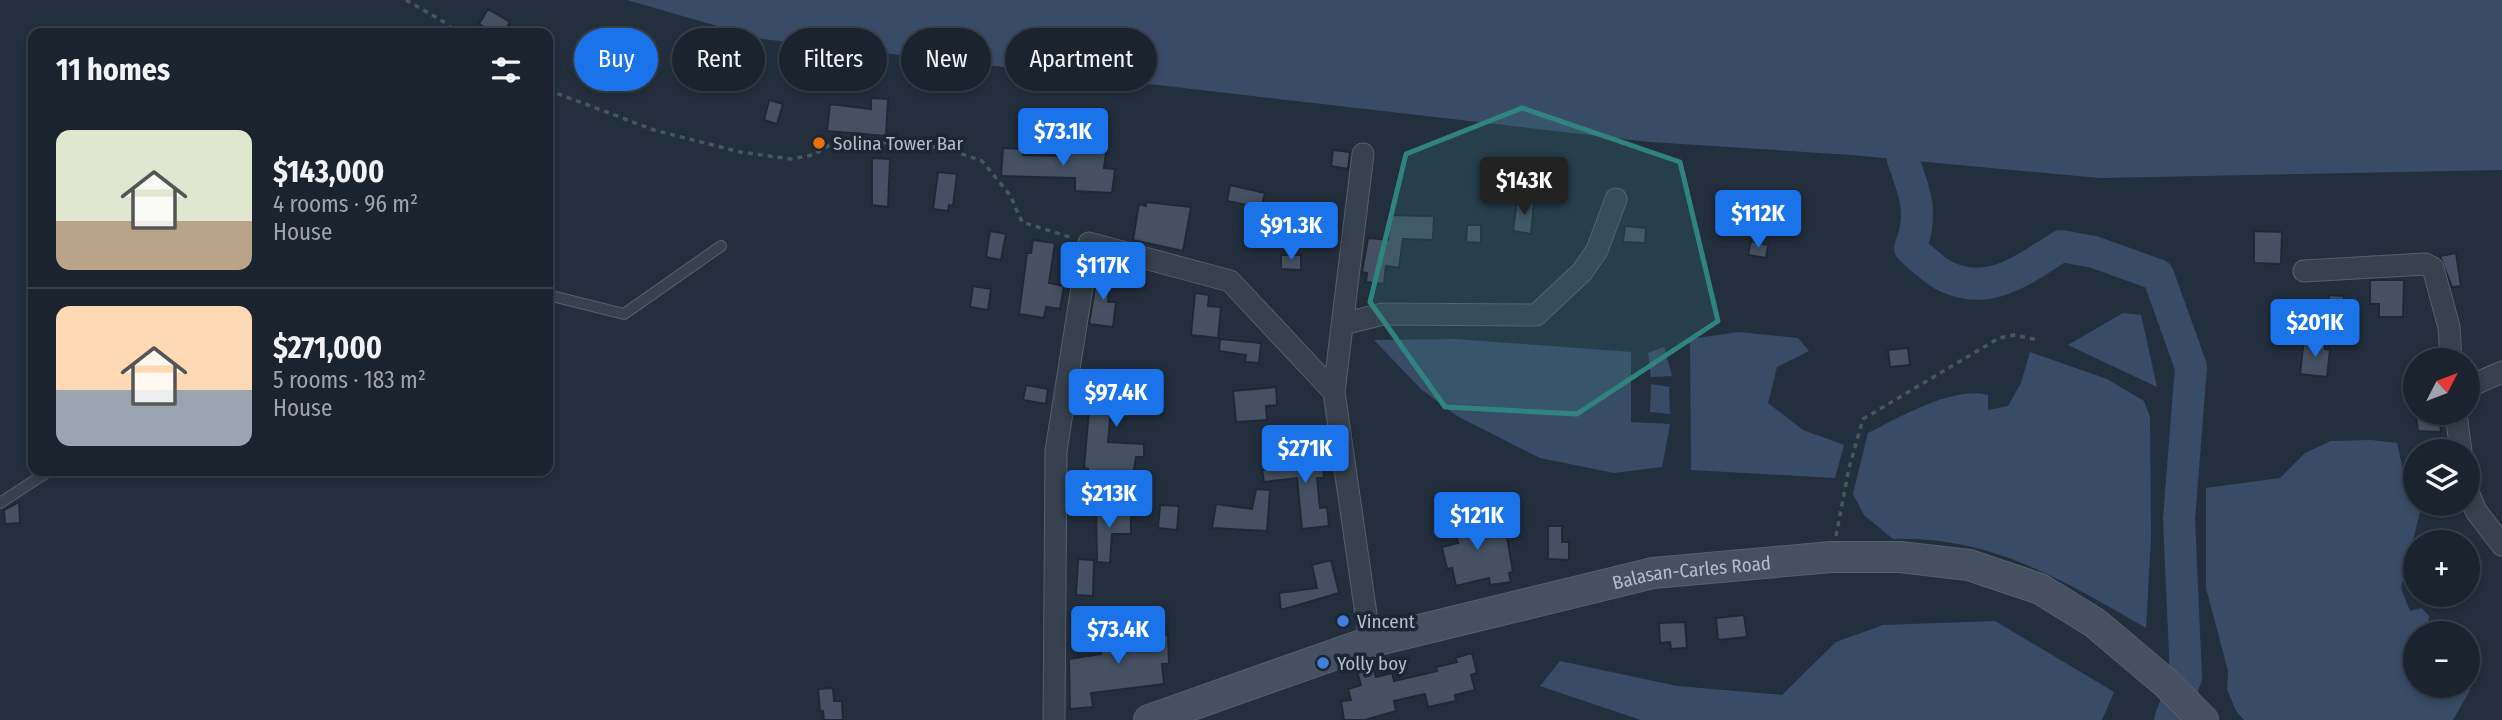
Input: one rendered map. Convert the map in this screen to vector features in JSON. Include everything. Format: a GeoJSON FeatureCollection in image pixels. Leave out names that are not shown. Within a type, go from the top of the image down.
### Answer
{"type":"FeatureCollection","features":[{"type":"Feature","properties":{"kind":"main road","name":"Balasan-Carles Road"},"geometry":{"type":"LineString","coordinates":[[1149,720],[1370,642],[1653,573],[1831,557],[1900,556],[1969,565],[2040,589],[2095,623],[2166,683],[2199,717]]}},
{"type":"Feature","properties":{"kind":"street"},"geometry":{"type":"LineString","coordinates":[[1363,154],[1334,393],[1370,642]]}},
{"type":"Feature","properties":{"kind":"street"},"geometry":{"type":"LineString","coordinates":[[1343,324],[1383,314],[1536,315],[1582,272],[1597,250],[1616,199]]}},
{"type":"Feature","properties":{"kind":"street"},"geometry":{"type":"LineString","coordinates":[[1054,720],[1056,451],[1089,243],[1230,281],[1334,393]]}},
{"type":"Feature","properties":{"kind":"street"},"geometry":{"type":"LineString","coordinates":[[2304,271],[2425,264],[2432,268],[2449,327],[2450,348]]}},
{"type":"Feature","properties":{"kind":"street"},"geometry":{"type":"LineString","coordinates":[[2480,382],[2502,372]]}},
{"type":"Feature","properties":{"kind":"street"},"geometry":{"type":"LineString","coordinates":[[2480,516],[2502,545]]}},
{"type":"Feature","properties":{"kind":"lane"},"geometry":{"type":"LineString","coordinates":[[553,296],[624,314],[721,246]]}},
{"type":"Feature","properties":{"kind":"lane"},"geometry":{"type":"LineString","coordinates":[[0,503],[41,476]]}},
{"type":"Feature","properties":{"kind":"path"},"geometry":{"type":"LineString","coordinates":[[406,0],[451,28]]}},
{"type":"Feature","properties":{"kind":"path"},"geometry":{"type":"LineString","coordinates":[[553,92],[654,130],[740,152],[791,159],[813,155],[840,139],[945,148],[982,161],[1010,195],[1022,222],[1089,243]]}},
{"type":"Feature","properties":{"kind":"path"},"geometry":{"type":"LineString","coordinates":[[1831,557],[1849,468],[1863,419],[2000,338],[2014,335],[2039,340]]}},
{"type":"Feature","properties":{"kind":"highlighted area"},"geometry":{"type":"Polygon","coordinates":[[[1522,108],[1680,162],[1718,321],[1577,414],[1445,407],[1370,302],[1406,154],[1522,108]]]}},
{"type":"Feature","properties":{"kind":"water"},"geometry":{"type":"Polygon","coordinates":[[[627,0],[2502,0],[2502,170],[2100,178],[1852,155],[1650,142],[1157,85],[1157,28],[1005,28],[1005,67],[991,66],[991,28],[901,28],[901,55],[887,53],[887,28],[779,28],[779,41],[765,39],[765,28],[724,28],[627,0]]]}},
{"type":"Feature","properties":{"kind":"water"},"geometry":{"type":"Polygon","coordinates":[[[2123,313],[2141,315],[2157,387],[2068,345],[2123,313]]]}},
{"type":"Feature","properties":{"kind":"water"},"geometry":{"type":"Polygon","coordinates":[[[1739,332],[1798,338],[1809,351],[1777,367],[1768,403],[1803,430],[1844,445],[1835,478],[1691,470],[1690,339],[1739,332]]]}},
{"type":"Feature","properties":{"kind":"water"},"geometry":{"type":"Polygon","coordinates":[[[1455,339],[1631,352],[1631,422],[1670,424],[1662,467],[1614,473],[1540,458],[1457,416],[1421,389],[1374,340],[1455,339]]]}},
{"type":"Feature","properties":{"kind":"water"},"geometry":{"type":"Polygon","coordinates":[[[1664,347],[1672,376],[1651,377],[1648,353],[1664,347]]]}},
{"type":"Feature","properties":{"kind":"water"},"geometry":{"type":"Polygon","coordinates":[[[2030,352],[2107,379],[2144,401],[2150,417],[2151,537],[2146,628],[2056,578],[1995,553],[1929,540],[1893,539],[1864,515],[1853,494],[1868,433],[1910,412],[1959,395],[1988,395],[1988,410],[2008,406],[2021,383],[2030,352]]]}},
{"type":"Feature","properties":{"kind":"water"},"geometry":{"type":"Polygon","coordinates":[[[1651,384],[1669,387],[1670,414],[1650,412],[1651,384]]]}},
{"type":"Feature","properties":{"kind":"water"},"geometry":{"type":"Polygon","coordinates":[[[2371,440],[2397,443],[2403,470],[2403,516],[2419,516],[2416,530],[2403,530],[2403,607],[2408,607],[2410,611],[2422,608],[2429,616],[2428,621],[2403,621],[2403,698],[2465,698],[2453,720],[2244,720],[2236,711],[2227,689],[2228,671],[2206,588],[2206,488],[2280,478],[2305,453],[2331,441],[2371,440]]]}},
{"type":"Feature","properties":{"kind":"water"},"geometry":{"type":"Polygon","coordinates":[[[1995,621],[2114,692],[2102,720],[1641,720],[1540,686],[1560,661],[1677,686],[1782,695],[1836,642],[1883,625],[1995,621]]]}},
{"type":"Feature","properties":{"kind":"building"},"geometry":{"type":"Polygon","coordinates":[[[488,9],[510,22],[507,28],[486,28],[479,24],[488,9]]]}},
{"type":"Feature","properties":{"kind":"building"},"geometry":{"type":"Polygon","coordinates":[[[871,98],[888,99],[886,136],[827,131],[830,104],[871,109],[871,98]]]}},
{"type":"Feature","properties":{"kind":"building"},"geometry":{"type":"Polygon","coordinates":[[[769,100],[783,104],[777,124],[764,120],[769,100]]]}},
{"type":"Feature","properties":{"kind":"building"},"geometry":{"type":"Polygon","coordinates":[[[1070,147],[1106,152],[1104,168],[1115,169],[1112,193],[1075,191],[1075,178],[1001,176],[1003,148],[1023,149],[1023,155],[1069,156],[1070,147]]]}},
{"type":"Feature","properties":{"kind":"building"},"geometry":{"type":"Polygon","coordinates":[[[1333,150],[1350,152],[1348,169],[1331,166],[1333,150]]]}},
{"type":"Feature","properties":{"kind":"building"},"geometry":{"type":"Polygon","coordinates":[[[872,158],[890,159],[888,207],[872,205],[872,158]]]}},
{"type":"Feature","properties":{"kind":"building"},"geometry":{"type":"Polygon","coordinates":[[[938,172],[957,174],[953,206],[949,205],[948,211],[933,209],[938,172]]]}},
{"type":"Feature","properties":{"kind":"building"},"geometry":{"type":"Polygon","coordinates":[[[1230,185],[1265,193],[1261,208],[1227,201],[1230,185]]]}},
{"type":"Feature","properties":{"kind":"building"},"geometry":{"type":"Polygon","coordinates":[[[1517,200],[1534,202],[1531,234],[1513,231],[1517,200]]]}},
{"type":"Feature","properties":{"kind":"building"},"geometry":{"type":"Polygon","coordinates":[[[1146,202],[1191,207],[1183,251],[1133,240],[1139,204],[1146,206],[1146,202]]]}},
{"type":"Feature","properties":{"kind":"building"},"geometry":{"type":"Polygon","coordinates":[[[1389,215],[1434,216],[1433,240],[1403,239],[1399,268],[1386,266],[1384,284],[1366,282],[1367,273],[1362,272],[1368,238],[1388,240],[1389,215]]]}},
{"type":"Feature","properties":{"kind":"building"},"geometry":{"type":"Polygon","coordinates":[[[1467,225],[1481,225],[1481,243],[1466,242],[1467,225]]]}},
{"type":"Feature","properties":{"kind":"building"},"geometry":{"type":"Polygon","coordinates":[[[1625,226],[1646,228],[1645,243],[1623,242],[1625,226]]]}},
{"type":"Feature","properties":{"kind":"building"},"geometry":{"type":"Polygon","coordinates":[[[990,231],[1006,234],[1001,260],[986,257],[990,231]]]}},
{"type":"Feature","properties":{"kind":"building"},"geometry":{"type":"Polygon","coordinates":[[[2254,231],[2282,232],[2281,264],[2254,263],[2254,231]]]}},
{"type":"Feature","properties":{"kind":"building"},"geometry":{"type":"Polygon","coordinates":[[[1033,240],[1055,243],[1049,283],[1064,286],[1060,309],[1046,307],[1044,318],[1019,314],[1027,253],[1031,253],[1033,240]]]}},
{"type":"Feature","properties":{"kind":"building"},"geometry":{"type":"Polygon","coordinates":[[[1751,241],[1768,245],[1766,258],[1748,255],[1751,241]]]}},
{"type":"Feature","properties":{"kind":"building"},"geometry":{"type":"Polygon","coordinates":[[[2456,253],[2461,286],[2452,287],[2440,256],[2456,253]]]}},
{"type":"Feature","properties":{"kind":"building"},"geometry":{"type":"Polygon","coordinates":[[[1281,255],[1301,255],[1301,270],[1281,269],[1281,255]]]}},
{"type":"Feature","properties":{"kind":"building"},"geometry":{"type":"Polygon","coordinates":[[[1098,270],[1111,271],[1108,302],[1116,302],[1113,327],[1089,324],[1098,270]]]}},
{"type":"Feature","properties":{"kind":"building"},"geometry":{"type":"Polygon","coordinates":[[[2370,280],[2404,280],[2403,317],[2379,317],[2379,304],[2370,304],[2370,280]]]}},
{"type":"Feature","properties":{"kind":"building"},"geometry":{"type":"Polygon","coordinates":[[[973,286],[991,289],[988,310],[970,307],[973,286]]]}},
{"type":"Feature","properties":{"kind":"building"},"geometry":{"type":"Polygon","coordinates":[[[1195,293],[1209,295],[1208,306],[1221,307],[1218,338],[1191,335],[1195,293]]]}},
{"type":"Feature","properties":{"kind":"building"},"geometry":{"type":"Polygon","coordinates":[[[2329,295],[2344,296],[2343,317],[2328,316],[2329,295]]]}},
{"type":"Feature","properties":{"kind":"building"},"geometry":{"type":"Polygon","coordinates":[[[1220,339],[1261,343],[1259,363],[1245,362],[1246,355],[1219,351],[1220,339]]]}},
{"type":"Feature","properties":{"kind":"building"},"geometry":{"type":"Polygon","coordinates":[[[2304,339],[2325,342],[2325,349],[2330,350],[2327,377],[2300,374],[2304,339]]]}},
{"type":"Feature","properties":{"kind":"building"},"geometry":{"type":"Polygon","coordinates":[[[1908,348],[1910,365],[1890,367],[1888,350],[1908,348]]]}},
{"type":"Feature","properties":{"kind":"building"},"geometry":{"type":"Polygon","coordinates":[[[1026,385],[1048,389],[1046,404],[1023,400],[1026,385]]]}},
{"type":"Feature","properties":{"kind":"building"},"geometry":{"type":"Polygon","coordinates":[[[1091,387],[1164,393],[1162,415],[1111,410],[1108,442],[1144,444],[1144,457],[1136,457],[1133,476],[1088,472],[1088,469],[1084,468],[1091,387]]]}},
{"type":"Feature","properties":{"kind":"building"},"geometry":{"type":"Polygon","coordinates":[[[1276,387],[1277,405],[1266,406],[1267,420],[1236,422],[1233,391],[1276,387]]]}},
{"type":"Feature","properties":{"kind":"building"},"geometry":{"type":"Polygon","coordinates":[[[2417,425],[2440,425],[2441,432],[2418,431],[2417,425]]]}},
{"type":"Feature","properties":{"kind":"building"},"geometry":{"type":"Polygon","coordinates":[[[1321,446],[1324,478],[1317,478],[1320,508],[1327,507],[1329,526],[1302,529],[1297,478],[1264,482],[1262,470],[1299,464],[1297,448],[1321,446]]]}},
{"type":"Feature","properties":{"kind":"building"},"geometry":{"type":"Polygon","coordinates":[[[1256,489],[1270,490],[1267,531],[1212,528],[1216,504],[1252,509],[1256,489]]]}},
{"type":"Feature","properties":{"kind":"building"},"geometry":{"type":"Polygon","coordinates":[[[19,502],[20,523],[5,524],[4,510],[19,502]]]}},
{"type":"Feature","properties":{"kind":"building"},"geometry":{"type":"Polygon","coordinates":[[[1096,505],[1115,505],[1115,514],[1131,514],[1131,534],[1112,534],[1110,563],[1097,562],[1096,505]]]}},
{"type":"Feature","properties":{"kind":"building"},"geometry":{"type":"Polygon","coordinates":[[[1160,505],[1179,506],[1177,530],[1158,528],[1160,505]]]}},
{"type":"Feature","properties":{"kind":"building"},"geometry":{"type":"Polygon","coordinates":[[[1475,507],[1483,535],[1506,531],[1513,572],[1509,573],[1511,582],[1490,585],[1489,578],[1456,586],[1452,568],[1447,569],[1442,547],[1458,543],[1450,514],[1475,507]]]}},
{"type":"Feature","properties":{"kind":"building"},"geometry":{"type":"Polygon","coordinates":[[[1548,526],[1562,526],[1562,542],[1569,542],[1569,560],[1548,559],[1548,526]]]}},
{"type":"Feature","properties":{"kind":"building"},"geometry":{"type":"Polygon","coordinates":[[[1078,559],[1094,560],[1093,596],[1076,595],[1078,559]]]}},
{"type":"Feature","properties":{"kind":"building"},"geometry":{"type":"Polygon","coordinates":[[[1331,560],[1339,593],[1281,610],[1279,593],[1317,588],[1312,565],[1331,560]]]}},
{"type":"Feature","properties":{"kind":"building"},"geometry":{"type":"Polygon","coordinates":[[[1744,615],[1747,637],[1718,640],[1716,618],[1744,615]]]}},
{"type":"Feature","properties":{"kind":"building"},"geometry":{"type":"Polygon","coordinates":[[[1685,622],[1687,648],[1671,649],[1670,642],[1660,643],[1659,623],[1685,622]]]}},
{"type":"Feature","properties":{"kind":"building"},"geometry":{"type":"Polygon","coordinates":[[[1151,632],[1151,635],[1168,635],[1169,664],[1162,664],[1164,684],[1091,693],[1093,707],[1070,709],[1069,659],[1101,654],[1099,635],[1151,632]]]}},
{"type":"Feature","properties":{"kind":"building"},"geometry":{"type":"Polygon","coordinates":[[[1472,653],[1477,673],[1471,675],[1475,690],[1455,695],[1456,701],[1428,707],[1425,694],[1394,701],[1396,711],[1365,720],[1344,720],[1341,701],[1351,700],[1348,689],[1361,685],[1357,671],[1373,666],[1376,677],[1392,673],[1394,681],[1437,671],[1436,667],[1457,662],[1455,658],[1472,653]]]}},
{"type":"Feature","properties":{"kind":"building"},"geometry":{"type":"Polygon","coordinates":[[[833,688],[834,701],[842,701],[843,720],[824,720],[823,711],[820,711],[818,689],[833,688]]]}},
{"type":"Feature","properties":{"kind":"waterway"},"geometry":{"type":"LineString","coordinates":[[1903,160],[1914,193],[1917,214],[1910,248],[1945,276],[1976,284],[1991,282],[2020,271],[2061,246],[2094,252],[2158,275],[2191,367],[2179,519],[2186,677],[2170,720]]}},
{"type":"Feature","properties":{"kind":"place","name":"Solina Tower Bar"},"geometry":{"type":"Point","coordinates":[819,143]}},
{"type":"Feature","properties":{"kind":"place","name":"Vincent"},"geometry":{"type":"Point","coordinates":[1343,621]}},
{"type":"Feature","properties":{"kind":"place","name":"Yolly boy"},"geometry":{"type":"Point","coordinates":[1323,663]}}]}
